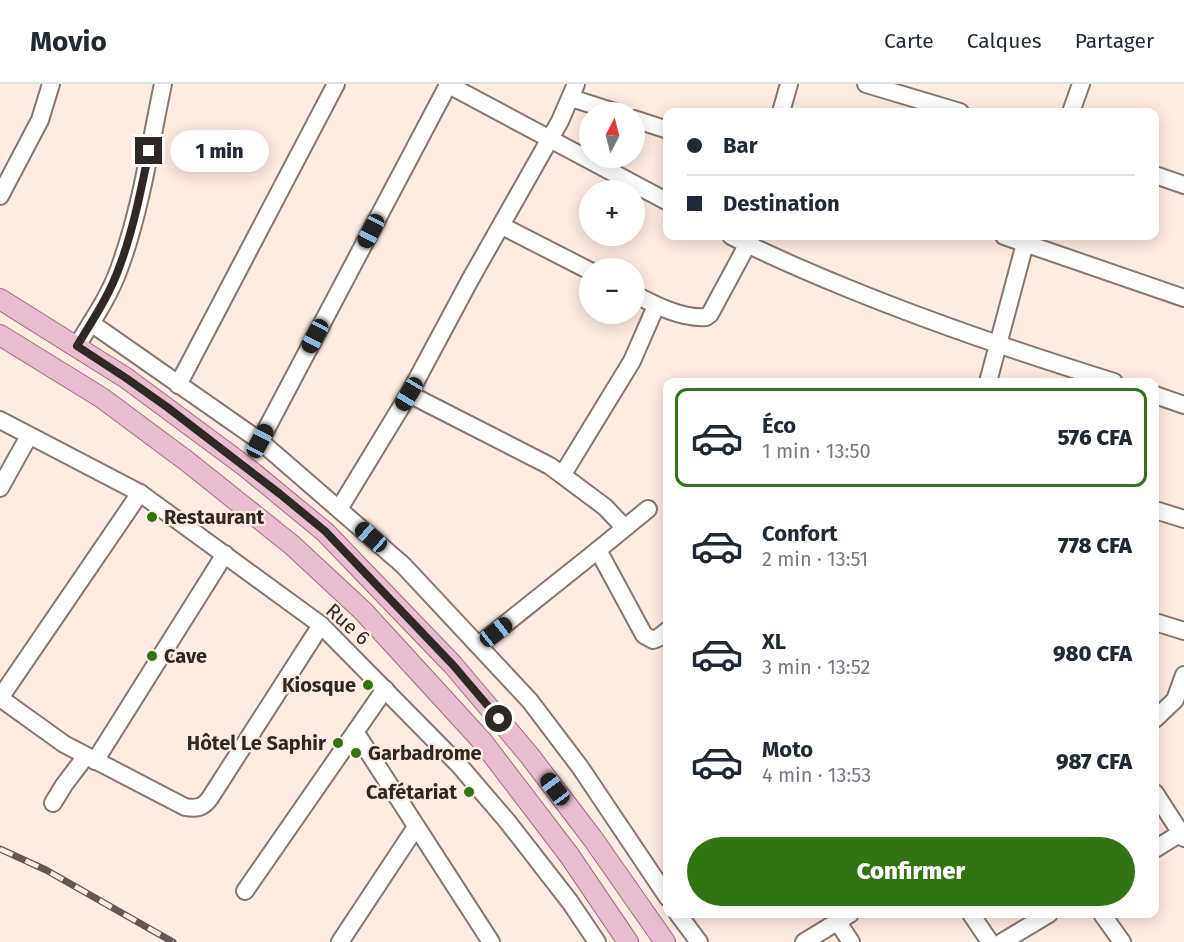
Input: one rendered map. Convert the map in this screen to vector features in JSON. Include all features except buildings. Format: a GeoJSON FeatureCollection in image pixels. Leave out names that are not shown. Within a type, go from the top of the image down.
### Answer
{"type":"FeatureCollection","features":[{"type":"Feature","properties":{"kind":"main road"},"geometry":{"type":"LineString","coordinates":[[0,299],[77,346],[167,407],[325,531],[453,665],[529,755],[593,839],[665,942]]}},
{"type":"Feature","properties":{"kind":"main road"},"geometry":{"type":"LineString","coordinates":[[0,335],[102,398],[188,462],[292,545],[363,611],[482,741],[569,855],[628,942]]}},
{"type":"Feature","properties":{"kind":"street"},"geometry":{"type":"LineString","coordinates":[[0,196],[40,120],[51,84]]}},
{"type":"Feature","properties":{"kind":"street"},"geometry":{"type":"LineString","coordinates":[[77,346],[104,303],[119,269],[140,195],[163,84]]}},
{"type":"Feature","properties":{"kind":"street"},"geometry":{"type":"LineString","coordinates":[[178,385],[336,84]]}},
{"type":"Feature","properties":{"kind":"street"},"geometry":{"type":"LineString","coordinates":[[260,441],[448,84],[663,199]]}},
{"type":"Feature","properties":{"kind":"street"},"geometry":{"type":"LineString","coordinates":[[782,108],[789,84]]}},
{"type":"Feature","properties":{"kind":"street"},"geometry":{"type":"LineString","coordinates":[[866,84],[947,108]]}},
{"type":"Feature","properties":{"kind":"street"},"geometry":{"type":"LineString","coordinates":[[1072,108],[1081,84]]}},
{"type":"Feature","properties":{"kind":"street"},"geometry":{"type":"LineString","coordinates":[[339,509],[409,394],[549,140],[573,91],[595,102]]}},
{"type":"Feature","properties":{"kind":"street"},"geometry":{"type":"LineString","coordinates":[[645,123],[663,128]]}},
{"type":"Feature","properties":{"kind":"street"},"geometry":{"type":"LineString","coordinates":[[1159,176],[1184,185]]}},
{"type":"Feature","properties":{"kind":"street"},"geometry":{"type":"LineString","coordinates":[[502,226],[579,265]]}},
{"type":"Feature","properties":{"kind":"street"},"geometry":{"type":"LineString","coordinates":[[645,300],[656,306],[693,317],[706,317],[710,314],[750,240],[884,303],[998,346],[1101,378]]}},
{"type":"Feature","properties":{"kind":"street"},"geometry":{"type":"LineString","coordinates":[[989,378],[1026,240]]}},
{"type":"Feature","properties":{"kind":"street"},"geometry":{"type":"LineString","coordinates":[[1029,240],[1184,298]]}},
{"type":"Feature","properties":{"kind":"street"},"geometry":{"type":"LineString","coordinates":[[563,474],[632,361],[656,306]]}},
{"type":"Feature","properties":{"kind":"street"},"geometry":{"type":"LineString","coordinates":[[91,323],[260,441],[403,565],[530,700],[580,767],[663,891]]}},
{"type":"Feature","properties":{"kind":"street"},"geometry":{"type":"LineString","coordinates":[[409,394],[563,474],[605,507],[624,527]]}},
{"type":"Feature","properties":{"kind":"street"},"geometry":{"type":"LineString","coordinates":[[1159,396],[1184,405]]}},
{"type":"Feature","properties":{"kind":"street","name":"Rue 6"},"geometry":{"type":"LineString","coordinates":[[0,420],[140,493],[321,625],[459,765],[507,821],[570,902],[597,942]]}},
{"type":"Feature","properties":{"kind":"street"},"geometry":{"type":"LineString","coordinates":[[0,488],[29,436]]}},
{"type":"Feature","properties":{"kind":"street"},"geometry":{"type":"LineString","coordinates":[[140,493],[0,698],[47,733],[184,807],[193,809],[206,805],[321,625]]}},
{"type":"Feature","properties":{"kind":"street"},"geometry":{"type":"LineString","coordinates":[[478,645],[648,508]]}},
{"type":"Feature","properties":{"kind":"street"},"geometry":{"type":"LineString","coordinates":[[1159,511],[1184,519]]}},
{"type":"Feature","properties":{"kind":"street"},"geometry":{"type":"LineString","coordinates":[[598,550],[644,635],[653,640],[663,634]]}},
{"type":"Feature","properties":{"kind":"street"},"geometry":{"type":"LineString","coordinates":[[53,803],[64,785],[91,758],[225,554]]}},
{"type":"Feature","properties":{"kind":"street"},"geometry":{"type":"LineString","coordinates":[[1159,623],[1184,631]]}},
{"type":"Feature","properties":{"kind":"street"},"geometry":{"type":"LineString","coordinates":[[1159,715],[1175,700],[1184,675]]}},
{"type":"Feature","properties":{"kind":"street"},"geometry":{"type":"LineString","coordinates":[[246,891],[385,689]]}},
{"type":"Feature","properties":{"kind":"street"},"geometry":{"type":"LineString","coordinates":[[356,733],[491,942]]}},
{"type":"Feature","properties":{"kind":"street"},"geometry":{"type":"LineString","coordinates":[[1159,799],[1183,834],[1159,847]]}},
{"type":"Feature","properties":{"kind":"street"},"geometry":{"type":"LineString","coordinates":[[340,942],[416,827]]}},
{"type":"Feature","properties":{"kind":"street"},"geometry":{"type":"LineString","coordinates":[[681,918],[699,942]]}},
{"type":"Feature","properties":{"kind":"street"},"geometry":{"type":"LineString","coordinates":[[804,942],[842,918]]}},
{"type":"Feature","properties":{"kind":"street"},"geometry":{"type":"LineString","coordinates":[[844,918],[851,942]]}},
{"type":"Feature","properties":{"kind":"street"},"geometry":{"type":"LineString","coordinates":[[974,918],[990,942]]}},
{"type":"Feature","properties":{"kind":"street"},"geometry":{"type":"LineString","coordinates":[[1002,942],[1042,918]]}},
{"type":"Feature","properties":{"kind":"street"},"geometry":{"type":"LineString","coordinates":[[1105,918],[1122,942]]}},
{"type":"Feature","properties":{"kind":"railway"},"geometry":{"type":"LineString","coordinates":[[0,849],[46,870],[173,942]]}},
{"type":"Feature","properties":{"kind":"place","name":"Restaurant"},"geometry":{"type":"Point","coordinates":[152,517]}},
{"type":"Feature","properties":{"kind":"place","name":"Cave"},"geometry":{"type":"Point","coordinates":[152,656]}},
{"type":"Feature","properties":{"kind":"place","name":"Kiosque"},"geometry":{"type":"Point","coordinates":[368,685]}},
{"type":"Feature","properties":{"kind":"place","name":"Hôtel Le Saphir"},"geometry":{"type":"Point","coordinates":[338,743]}},
{"type":"Feature","properties":{"kind":"place","name":"Garbadrome"},"geometry":{"type":"Point","coordinates":[356,753]}},
{"type":"Feature","properties":{"kind":"place","name":"Cafétariat"},"geometry":{"type":"Point","coordinates":[469,792]}},
{"type":"Feature","properties":{"kind":"route"},"geometry":{"type":"LineString","coordinates":[[149,151],[140,195],[119,269],[104,303],[77,346],[167,407],[325,531],[453,665],[499,719]]}}]}
